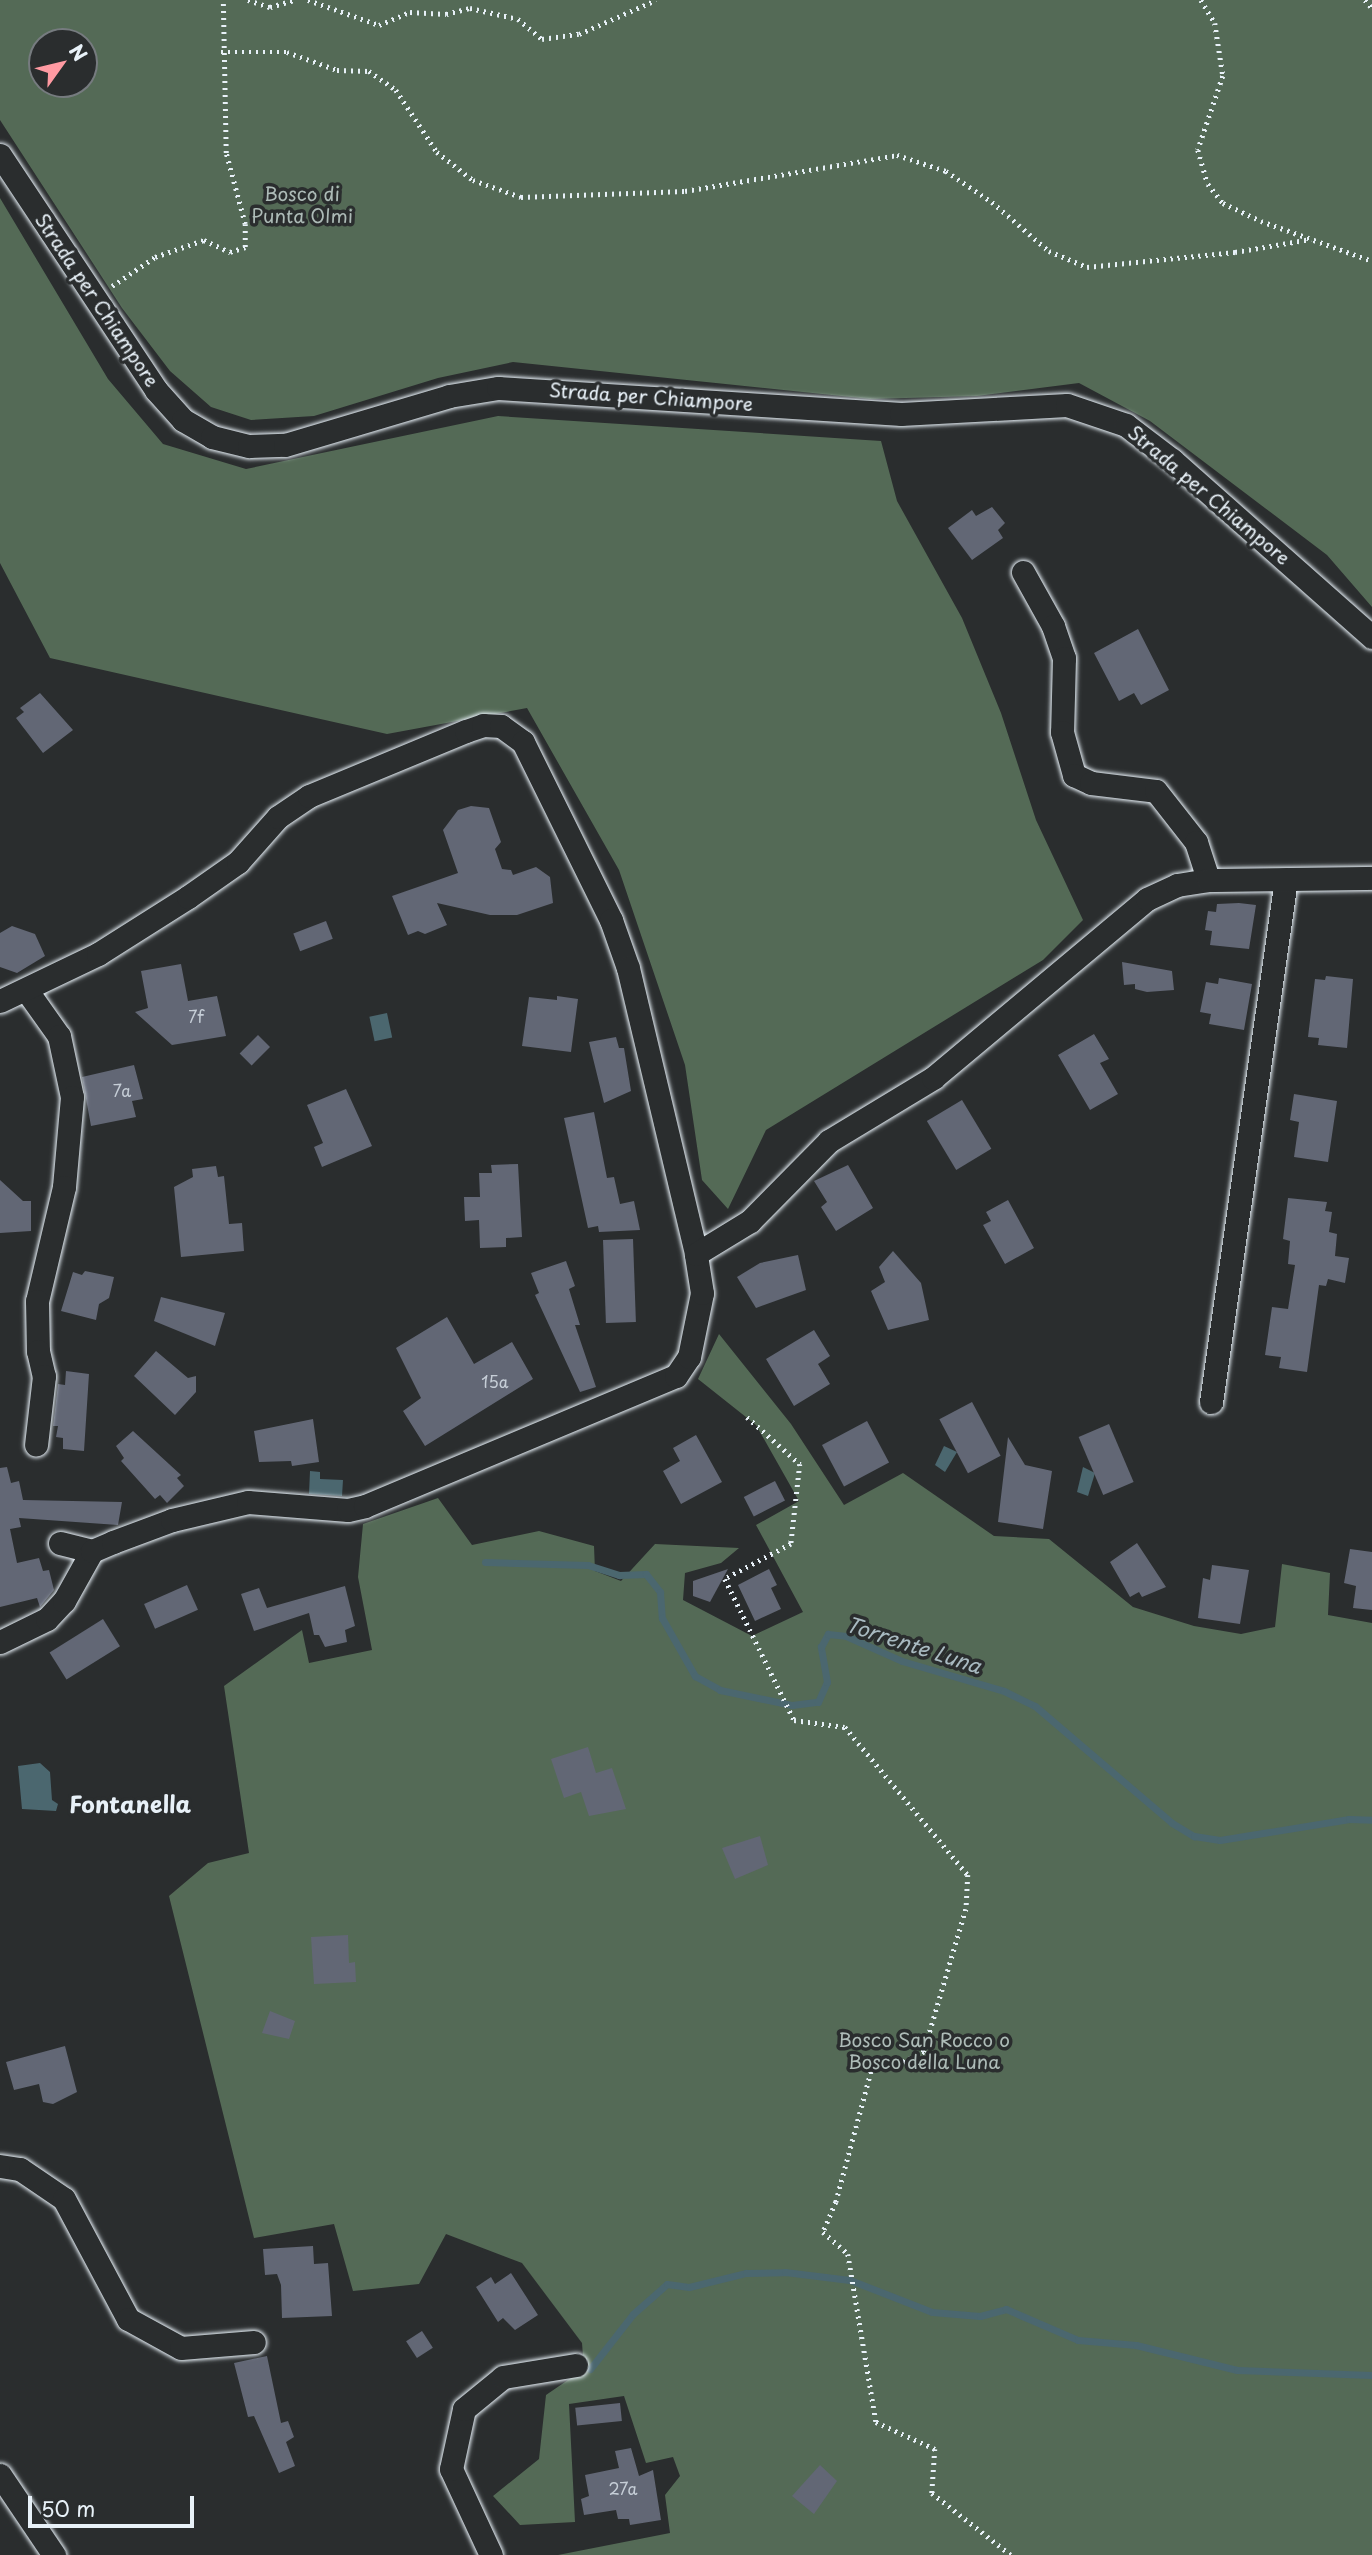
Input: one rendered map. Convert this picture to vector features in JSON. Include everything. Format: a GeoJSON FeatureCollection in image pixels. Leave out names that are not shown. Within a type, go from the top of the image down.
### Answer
{"type":"FeatureCollection","features":[{"type":"Feature","properties":{"kind":"street","name":"Strada per Chiampore"},"geometry":{"type":"LineString","coordinates":[[0,155],[156,390],[183,420],[212,437],[249,446],[285,444],[449,396],[498,388],[901,414],[1067,405],[1096,411],[1126,425],[1172,460],[1372,637]]}},
{"type":"Feature","properties":{"kind":"street"},"geometry":{"type":"LineString","coordinates":[[1023,572],[1053,626],[1064,658],[1062,732],[1074,775],[1091,783],[1156,791],[1196,842],[1208,880]]}},
{"type":"Feature","properties":{"kind":"street"},"geometry":{"type":"LineString","coordinates":[[0,1001],[27,991],[98,954],[188,897],[238,862],[278,817],[309,796],[475,727],[501,726],[523,742],[611,920],[628,968],[696,1254],[702,1293],[689,1357],[676,1376],[365,1506],[348,1510],[248,1502],[172,1520],[92,1551],[60,1543]]}},
{"type":"Feature","properties":{"kind":"street"},"geometry":{"type":"LineString","coordinates":[[1212,1402],[1286,878]]}},
{"type":"Feature","properties":{"kind":"street"},"geometry":{"type":"LineString","coordinates":[[696,1254],[730,1237],[780,1196],[812,1153],[933,1078],[1147,899],[1177,885],[1208,880],[1372,878]]}},
{"type":"Feature","properties":{"kind":"street"},"geometry":{"type":"LineString","coordinates":[[27,991],[60,1036],[72,1097],[64,1187],[37,1301],[38,1351],[44,1376],[36,1445]]}},
{"type":"Feature","properties":{"kind":"street"},"geometry":{"type":"LineString","coordinates":[[0,1642],[47,1619],[64,1601],[92,1551]]}},
{"type":"Feature","properties":{"kind":"street"},"geometry":{"type":"LineString","coordinates":[[0,2166],[20,2169],[64,2199],[128,2319],[181,2348],[254,2342]]}},
{"type":"Feature","properties":{"kind":"street"},"geometry":{"type":"LineString","coordinates":[[491,2555],[451,2469],[464,2409],[503,2377],[576,2365]]}},
{"type":"Feature","properties":{"kind":"street"},"geometry":{"type":"LineString","coordinates":[[0,2475],[54,2555]]}},
{"type":"Feature","properties":{"kind":"path"},"geometry":{"type":"LineString","coordinates":[[94,298],[155,257],[204,240],[230,252],[245,247],[245,224],[226,153],[221,52],[223,0]]}},
{"type":"Feature","properties":{"kind":"path"},"geometry":{"type":"LineString","coordinates":[[248,0],[270,7],[294,0]]}},
{"type":"Feature","properties":{"kind":"path"},"geometry":{"type":"LineString","coordinates":[[308,0],[379,25],[410,12],[446,14],[470,8],[519,19],[542,39],[579,34],[656,0]]}},
{"type":"Feature","properties":{"kind":"path"},"geometry":{"type":"LineString","coordinates":[[1201,0],[1215,23],[1223,76],[1198,150],[1208,184],[1223,203],[1372,261]]}},
{"type":"Feature","properties":{"kind":"path"},"geometry":{"type":"LineString","coordinates":[[1365,0],[1372,8]]}},
{"type":"Feature","properties":{"kind":"path"},"geometry":{"type":"LineString","coordinates":[[221,52],[287,52],[337,70],[369,71],[396,90],[437,152],[473,180],[521,197],[685,191],[897,155],[946,171],[992,202],[1049,251],[1087,267],[1235,252],[1311,239]]}},
{"type":"Feature","properties":{"kind":"path"},"geometry":{"type":"LineString","coordinates":[[747,1418],[800,1464],[791,1544],[725,1579],[731,1592],[794,1720],[845,1727],[968,1875],[966,1909],[924,2052],[897,2066],[873,2065],[836,2202],[823,2232],[848,2254],[876,2422],[935,2449],[932,2493],[1011,2555]]}},
{"type":"Feature","properties":{"kind":"green space","name":"Bosco di Punta Olmi"},"geometry":{"type":"Polygon","coordinates":[[[0,0],[1372,0],[1372,607],[1327,555],[1150,421],[1079,383],[977,396],[870,399],[513,362],[438,378],[314,416],[251,420],[211,407],[170,371],[122,308],[0,120],[0,0]]]}},
{"type":"Feature","properties":{"kind":"green space"},"geometry":{"type":"Polygon","coordinates":[[[0,198],[108,379],[163,444],[246,469],[498,416],[881,441],[897,501],[962,618],[1001,713],[1036,820],[1083,920],[1043,960],[766,1130],[728,1209],[702,1180],[685,1065],[619,870],[527,708],[387,734],[50,658],[0,563],[0,198]]]}},
{"type":"Feature","properties":{"kind":"green space","name":"Bosco San Rocco o Bosco della Luna"},"geometry":{"type":"Polygon","coordinates":[[[719,1334],[791,1424],[844,1505],[903,1473],[994,1536],[1049,1539],[1133,1607],[1194,1626],[1241,1634],[1275,1627],[1282,1564],[1330,1573],[1328,1615],[1372,1623],[1372,2555],[558,2555],[670,2533],[665,2495],[680,2476],[673,2457],[646,2463],[624,2396],[569,2404],[575,2522],[520,2525],[493,2496],[539,2459],[546,2395],[584,2369],[582,2343],[522,2263],[446,2234],[419,2284],[353,2291],[334,2224],[254,2238],[169,1896],[208,1863],[249,1853],[224,1686],[302,1630],[309,1663],[372,1650],[358,1577],[363,1524],[438,1498],[472,1545],[539,1531],[594,1546],[595,1571],[621,1581],[655,1544],[739,1548],[721,1563],[685,1573],[683,1600],[752,1636],[803,1612],[756,1525],[799,1501],[756,1425],[698,1379],[719,1334]]]}},
{"type":"Feature","properties":{"kind":"water"},"geometry":{"type":"Polygon","coordinates":[[[387,1013],[392,1037],[375,1041],[369,1017],[387,1013]]]}},
{"type":"Feature","properties":{"kind":"water"},"geometry":{"type":"Polygon","coordinates":[[[944,1446],[957,1452],[945,1472],[935,1465],[944,1446]]]}},
{"type":"Feature","properties":{"kind":"water"},"geometry":{"type":"Polygon","coordinates":[[[1083,1467],[1095,1473],[1088,1496],[1077,1492],[1083,1467]]]}},
{"type":"Feature","properties":{"kind":"water"},"geometry":{"type":"Polygon","coordinates":[[[310,1471],[320,1472],[320,1479],[343,1480],[342,1496],[309,1494],[310,1471]]]}},
{"type":"Feature","properties":{"kind":"water"},"geometry":{"type":"Polygon","coordinates":[[[40,1763],[50,1772],[52,1800],[58,1804],[56,1811],[22,1809],[18,1766],[40,1763]]]}},
{"type":"Feature","properties":{"kind":"building"},"geometry":{"type":"Polygon","coordinates":[[[992,507],[1005,523],[998,530],[1003,538],[972,560],[948,528],[972,510],[976,516],[992,507]]]}},
{"type":"Feature","properties":{"kind":"building"},"geometry":{"type":"Polygon","coordinates":[[[1138,629],[1169,690],[1141,705],[1134,693],[1119,701],[1094,653],[1138,629]]]}},
{"type":"Feature","properties":{"kind":"building"},"geometry":{"type":"Polygon","coordinates":[[[40,693],[73,730],[43,753],[16,718],[24,712],[20,708],[40,693]]]}},
{"type":"Feature","properties":{"kind":"building"},"geometry":{"type":"Polygon","coordinates":[[[471,806],[489,808],[501,842],[495,849],[502,869],[511,870],[513,875],[536,867],[550,877],[553,903],[517,915],[490,915],[437,903],[447,925],[425,934],[418,931],[408,935],[392,896],[458,873],[443,830],[458,810],[471,806]]]}},
{"type":"Feature","properties":{"kind":"building"},"geometry":{"type":"Polygon","coordinates":[[[1217,904],[1256,905],[1249,949],[1210,945],[1212,931],[1205,930],[1208,911],[1216,912],[1217,904]]]}},
{"type":"Feature","properties":{"kind":"building"},"geometry":{"type":"Polygon","coordinates":[[[326,921],[333,939],[300,951],[293,934],[326,921]]]}},
{"type":"Feature","properties":{"kind":"building"},"geometry":{"type":"Polygon","coordinates":[[[12,926],[35,934],[45,956],[17,973],[0,967],[0,933],[12,926]]]}},
{"type":"Feature","properties":{"kind":"building"},"geometry":{"type":"Polygon","coordinates":[[[1122,962],[1172,971],[1174,990],[1147,992],[1135,989],[1135,984],[1124,985],[1122,962]]]}},
{"type":"Feature","properties":{"kind":"building"},"geometry":{"type":"Polygon","coordinates":[[[181,964],[188,1001],[217,996],[226,1036],[172,1045],[135,1012],[148,1008],[141,971],[181,964]]]}},
{"type":"Feature","properties":{"kind":"building"},"geometry":{"type":"Polygon","coordinates":[[[1326,976],[1353,979],[1347,1048],[1318,1045],[1319,1038],[1308,1037],[1315,979],[1325,980],[1326,976]]]}},
{"type":"Feature","properties":{"kind":"building"},"geometry":{"type":"Polygon","coordinates":[[[1219,978],[1252,984],[1244,1030],[1209,1024],[1211,1014],[1200,1012],[1206,982],[1218,984],[1219,978]]]}},
{"type":"Feature","properties":{"kind":"building"},"geometry":{"type":"Polygon","coordinates":[[[557,996],[578,999],[571,1052],[522,1046],[529,997],[557,1000],[557,996]]]}},
{"type":"Feature","properties":{"kind":"building"},"geometry":{"type":"Polygon","coordinates":[[[1094,1034],[1109,1059],[1100,1063],[1118,1094],[1090,1110],[1058,1055],[1094,1034]]]}},
{"type":"Feature","properties":{"kind":"building"},"geometry":{"type":"Polygon","coordinates":[[[258,1035],[270,1047],[252,1065],[240,1053],[258,1035]]]}},
{"type":"Feature","properties":{"kind":"building"},"geometry":{"type":"Polygon","coordinates":[[[616,1037],[619,1048],[624,1048],[631,1091],[604,1103],[589,1042],[616,1037]]]}},
{"type":"Feature","properties":{"kind":"building"},"geometry":{"type":"Polygon","coordinates":[[[134,1065],[143,1099],[132,1101],[136,1117],[91,1126],[82,1077],[134,1065]]]}},
{"type":"Feature","properties":{"kind":"building"},"geometry":{"type":"Polygon","coordinates":[[[346,1089],[372,1146],[322,1167],[314,1147],[323,1143],[307,1105],[346,1089]]]}},
{"type":"Feature","properties":{"kind":"building"},"geometry":{"type":"Polygon","coordinates":[[[1294,1094],[1337,1101],[1328,1162],[1294,1157],[1299,1122],[1290,1120],[1294,1094]]]}},
{"type":"Feature","properties":{"kind":"building"},"geometry":{"type":"Polygon","coordinates":[[[962,1100],[991,1149],[956,1170],[927,1121],[962,1100]]]}},
{"type":"Feature","properties":{"kind":"building"},"geometry":{"type":"Polygon","coordinates":[[[594,1112],[607,1178],[614,1177],[620,1204],[634,1201],[640,1230],[599,1232],[598,1226],[588,1228],[564,1118],[594,1112]]]}},
{"type":"Feature","properties":{"kind":"building"},"geometry":{"type":"Polygon","coordinates":[[[518,1164],[522,1237],[506,1238],[506,1247],[480,1248],[479,1220],[465,1221],[464,1197],[480,1197],[479,1173],[492,1173],[491,1165],[518,1164]]]}},
{"type":"Feature","properties":{"kind":"building"},"geometry":{"type":"Polygon","coordinates":[[[848,1165],[873,1208],[836,1231],[821,1207],[827,1202],[814,1181],[848,1165]]]}},
{"type":"Feature","properties":{"kind":"building"},"geometry":{"type":"Polygon","coordinates":[[[216,1166],[218,1177],[224,1176],[229,1224],[242,1223],[244,1251],[181,1257],[174,1187],[193,1177],[192,1169],[216,1166]]]}},
{"type":"Feature","properties":{"kind":"building"},"geometry":{"type":"Polygon","coordinates":[[[0,1180],[23,1201],[31,1201],[31,1231],[0,1233],[0,1180]]]}},
{"type":"Feature","properties":{"kind":"building"},"geometry":{"type":"Polygon","coordinates":[[[1288,1198],[1327,1202],[1325,1211],[1332,1212],[1329,1232],[1337,1234],[1335,1256],[1349,1258],[1345,1283],[1328,1279],[1326,1286],[1319,1285],[1307,1372],[1279,1368],[1281,1357],[1265,1355],[1272,1307],[1288,1309],[1295,1265],[1288,1264],[1290,1241],[1283,1239],[1288,1198]]]}},
{"type":"Feature","properties":{"kind":"building"},"geometry":{"type":"Polygon","coordinates":[[[1008,1200],[1034,1248],[1005,1264],[983,1225],[991,1221],[986,1212],[1008,1200]]]}},
{"type":"Feature","properties":{"kind":"building"},"geometry":{"type":"Polygon","coordinates":[[[633,1239],[636,1322],[606,1323],[603,1240],[633,1239]]]}},
{"type":"Feature","properties":{"kind":"building"},"geometry":{"type":"Polygon","coordinates":[[[893,1251],[921,1283],[929,1320],[888,1330],[871,1291],[885,1282],[879,1267],[893,1251]]]}},
{"type":"Feature","properties":{"kind":"building"},"geometry":{"type":"Polygon","coordinates":[[[798,1255],[806,1290],[756,1308],[737,1277],[760,1263],[798,1255]]]}},
{"type":"Feature","properties":{"kind":"building"},"geometry":{"type":"Polygon","coordinates":[[[566,1261],[575,1286],[569,1289],[580,1325],[575,1325],[596,1387],[580,1392],[535,1295],[539,1293],[531,1273],[566,1261]]]}},
{"type":"Feature","properties":{"kind":"building"},"geometry":{"type":"Polygon","coordinates":[[[85,1271],[114,1277],[109,1298],[99,1304],[96,1320],[61,1311],[73,1272],[82,1275],[85,1271]]]}},
{"type":"Feature","properties":{"kind":"building"},"geometry":{"type":"Polygon","coordinates":[[[161,1297],[225,1313],[215,1346],[154,1321],[161,1297]]]}},
{"type":"Feature","properties":{"kind":"building"},"geometry":{"type":"Polygon","coordinates":[[[447,1317],[474,1364],[512,1342],[533,1379],[425,1446],[403,1411],[421,1398],[396,1348],[447,1317]]]}},
{"type":"Feature","properties":{"kind":"building"},"geometry":{"type":"Polygon","coordinates":[[[814,1330],[830,1356],[818,1364],[830,1384],[794,1406],[766,1359],[814,1330]]]}},
{"type":"Feature","properties":{"kind":"building"},"geometry":{"type":"Polygon","coordinates":[[[156,1351],[188,1378],[196,1376],[196,1392],[175,1415],[134,1376],[156,1351]]]}},
{"type":"Feature","properties":{"kind":"building"},"geometry":{"type":"Polygon","coordinates":[[[66,1371],[89,1374],[84,1451],[63,1449],[63,1438],[56,1437],[58,1426],[53,1426],[58,1384],[65,1385],[66,1371]]]}},
{"type":"Feature","properties":{"kind":"building"},"geometry":{"type":"Polygon","coordinates":[[[972,1402],[1001,1456],[968,1473],[939,1419],[972,1402]]]}},
{"type":"Feature","properties":{"kind":"building"},"geometry":{"type":"Polygon","coordinates":[[[313,1419],[319,1462],[292,1466],[291,1461],[259,1462],[254,1431],[313,1419]]]}},
{"type":"Feature","properties":{"kind":"building"},"geometry":{"type":"Polygon","coordinates":[[[867,1421],[889,1462],[844,1486],[822,1445],[867,1421]]]}},
{"type":"Feature","properties":{"kind":"building"},"geometry":{"type":"Polygon","coordinates":[[[1109,1424],[1134,1482],[1103,1495],[1079,1437],[1109,1424]]]}},
{"type":"Feature","properties":{"kind":"building"},"geometry":{"type":"Polygon","coordinates":[[[133,1431],[181,1475],[177,1478],[184,1486],[167,1503],[160,1495],[155,1499],[121,1461],[124,1458],[116,1446],[133,1431]]]}},
{"type":"Feature","properties":{"kind":"building"},"geometry":{"type":"Polygon","coordinates":[[[696,1435],[722,1482],[681,1504],[663,1471],[680,1461],[673,1448],[696,1435]]]}},
{"type":"Feature","properties":{"kind":"building"},"geometry":{"type":"Polygon","coordinates":[[[1008,1437],[1025,1465],[1052,1471],[1043,1529],[998,1522],[1008,1437]]]}},
{"type":"Feature","properties":{"kind":"building"},"geometry":{"type":"Polygon","coordinates":[[[7,1467],[11,1483],[19,1481],[23,1500],[122,1502],[118,1525],[19,1518],[21,1527],[10,1529],[17,1563],[39,1558],[43,1571],[49,1570],[54,1590],[40,1607],[37,1598],[0,1607],[0,1468],[7,1467]]]}},
{"type":"Feature","properties":{"kind":"building"},"geometry":{"type":"Polygon","coordinates":[[[775,1481],[785,1501],[754,1516],[744,1497],[775,1481]]]}},
{"type":"Feature","properties":{"kind":"building"},"geometry":{"type":"Polygon","coordinates":[[[1137,1543],[1166,1587],[1142,1597],[1139,1592],[1130,1597],[1110,1562],[1137,1543]]]}},
{"type":"Feature","properties":{"kind":"building"},"geometry":{"type":"Polygon","coordinates":[[[1350,1549],[1372,1552],[1372,1610],[1353,1608],[1356,1586],[1344,1583],[1350,1549]]]}},
{"type":"Feature","properties":{"kind":"building"},"geometry":{"type":"Polygon","coordinates":[[[1212,1565],[1249,1570],[1240,1624],[1198,1618],[1203,1578],[1210,1580],[1212,1565]]]}},
{"type":"Feature","properties":{"kind":"building"},"geometry":{"type":"Polygon","coordinates":[[[728,1569],[710,1602],[693,1596],[693,1581],[728,1569]]]}},
{"type":"Feature","properties":{"kind":"building"},"geometry":{"type":"Polygon","coordinates":[[[769,1569],[777,1585],[771,1588],[781,1609],[755,1621],[738,1585],[769,1569]]]}},
{"type":"Feature","properties":{"kind":"building"},"geometry":{"type":"Polygon","coordinates":[[[187,1585],[198,1610],[155,1629],[144,1604],[187,1585]]]}},
{"type":"Feature","properties":{"kind":"building"},"geometry":{"type":"Polygon","coordinates":[[[345,1586],[355,1626],[345,1630],[347,1642],[325,1647],[319,1635],[314,1635],[309,1613],[254,1631],[241,1594],[259,1588],[267,1608],[345,1586]]]}},
{"type":"Feature","properties":{"kind":"building"},"geometry":{"type":"Polygon","coordinates":[[[103,1619],[120,1646],[67,1680],[50,1652],[103,1619]]]}},
{"type":"Feature","properties":{"kind":"building"},"geometry":{"type":"Polygon","coordinates":[[[588,1747],[596,1773],[612,1768],[626,1809],[589,1816],[581,1792],[564,1798],[551,1759],[588,1747]]]}},
{"type":"Feature","properties":{"kind":"building"},"geometry":{"type":"Polygon","coordinates":[[[760,1836],[768,1865],[735,1879],[722,1848],[760,1836]]]}},
{"type":"Feature","properties":{"kind":"building"},"geometry":{"type":"Polygon","coordinates":[[[348,1935],[349,1963],[355,1962],[356,1982],[314,1984],[311,1937],[348,1935]]]}},
{"type":"Feature","properties":{"kind":"building"},"geometry":{"type":"Polygon","coordinates":[[[270,2011],[295,2021],[289,2039],[262,2033],[270,2011]]]}},
{"type":"Feature","properties":{"kind":"building"},"geometry":{"type":"Polygon","coordinates":[[[65,2046],[77,2092],[53,2104],[43,2102],[39,2084],[14,2090],[6,2062],[65,2046]]]}},
{"type":"Feature","properties":{"kind":"building"},"geometry":{"type":"Polygon","coordinates":[[[313,2246],[314,2264],[328,2263],[332,2316],[282,2318],[281,2285],[277,2274],[265,2275],[263,2249],[313,2246]]]}},
{"type":"Feature","properties":{"kind":"building"},"geometry":{"type":"Polygon","coordinates":[[[511,2273],[538,2315],[515,2330],[503,2318],[498,2322],[476,2287],[491,2277],[495,2284],[511,2273]]]}},
{"type":"Feature","properties":{"kind":"building"},"geometry":{"type":"Polygon","coordinates":[[[422,2331],[433,2348],[417,2358],[406,2341],[422,2331]]]}},
{"type":"Feature","properties":{"kind":"building"},"geometry":{"type":"Polygon","coordinates":[[[267,2356],[281,2423],[288,2421],[294,2437],[286,2442],[295,2466],[279,2473],[254,2416],[248,2417],[234,2363],[267,2356]]]}},
{"type":"Feature","properties":{"kind":"building"},"geometry":{"type":"Polygon","coordinates":[[[620,2403],[622,2421],[577,2426],[575,2408],[620,2403]]]}},
{"type":"Feature","properties":{"kind":"building"},"geometry":{"type":"Polygon","coordinates":[[[631,2448],[639,2476],[653,2470],[661,2520],[630,2525],[629,2519],[618,2519],[616,2510],[584,2515],[581,2499],[589,2496],[585,2475],[619,2468],[615,2451],[631,2448]]]}},
{"type":"Feature","properties":{"kind":"building"},"geometry":{"type":"Polygon","coordinates":[[[820,2465],[837,2481],[814,2514],[792,2496],[820,2465]]]}},
{"type":"Feature","properties":{"kind":"waterway","name":"Torrente Luna"},"geometry":{"type":"LineString","coordinates":[[485,1562],[588,1565],[619,1575],[646,1574],[660,1592],[662,1618],[695,1676],[720,1690],[792,1705],[818,1702],[827,1682],[821,1647],[828,1634],[846,1636],[902,1661],[1004,1691],[1035,1706],[1172,1823],[1194,1836],[1220,1840],[1349,1819],[1372,1820]]}},
{"type":"Feature","properties":{"kind":"waterway"},"geometry":{"type":"LineString","coordinates":[[590,2369],[633,2314],[667,2284],[689,2287],[746,2273],[785,2272],[850,2280],[932,2312],[980,2316],[1006,2309],[1078,2340],[1136,2345],[1237,2370],[1372,2375]]}},
{"type":"Feature","properties":{"kind":"district","name":"Fontanella"},"geometry":{"type":"Point","coordinates":[130,1804]}}]}
